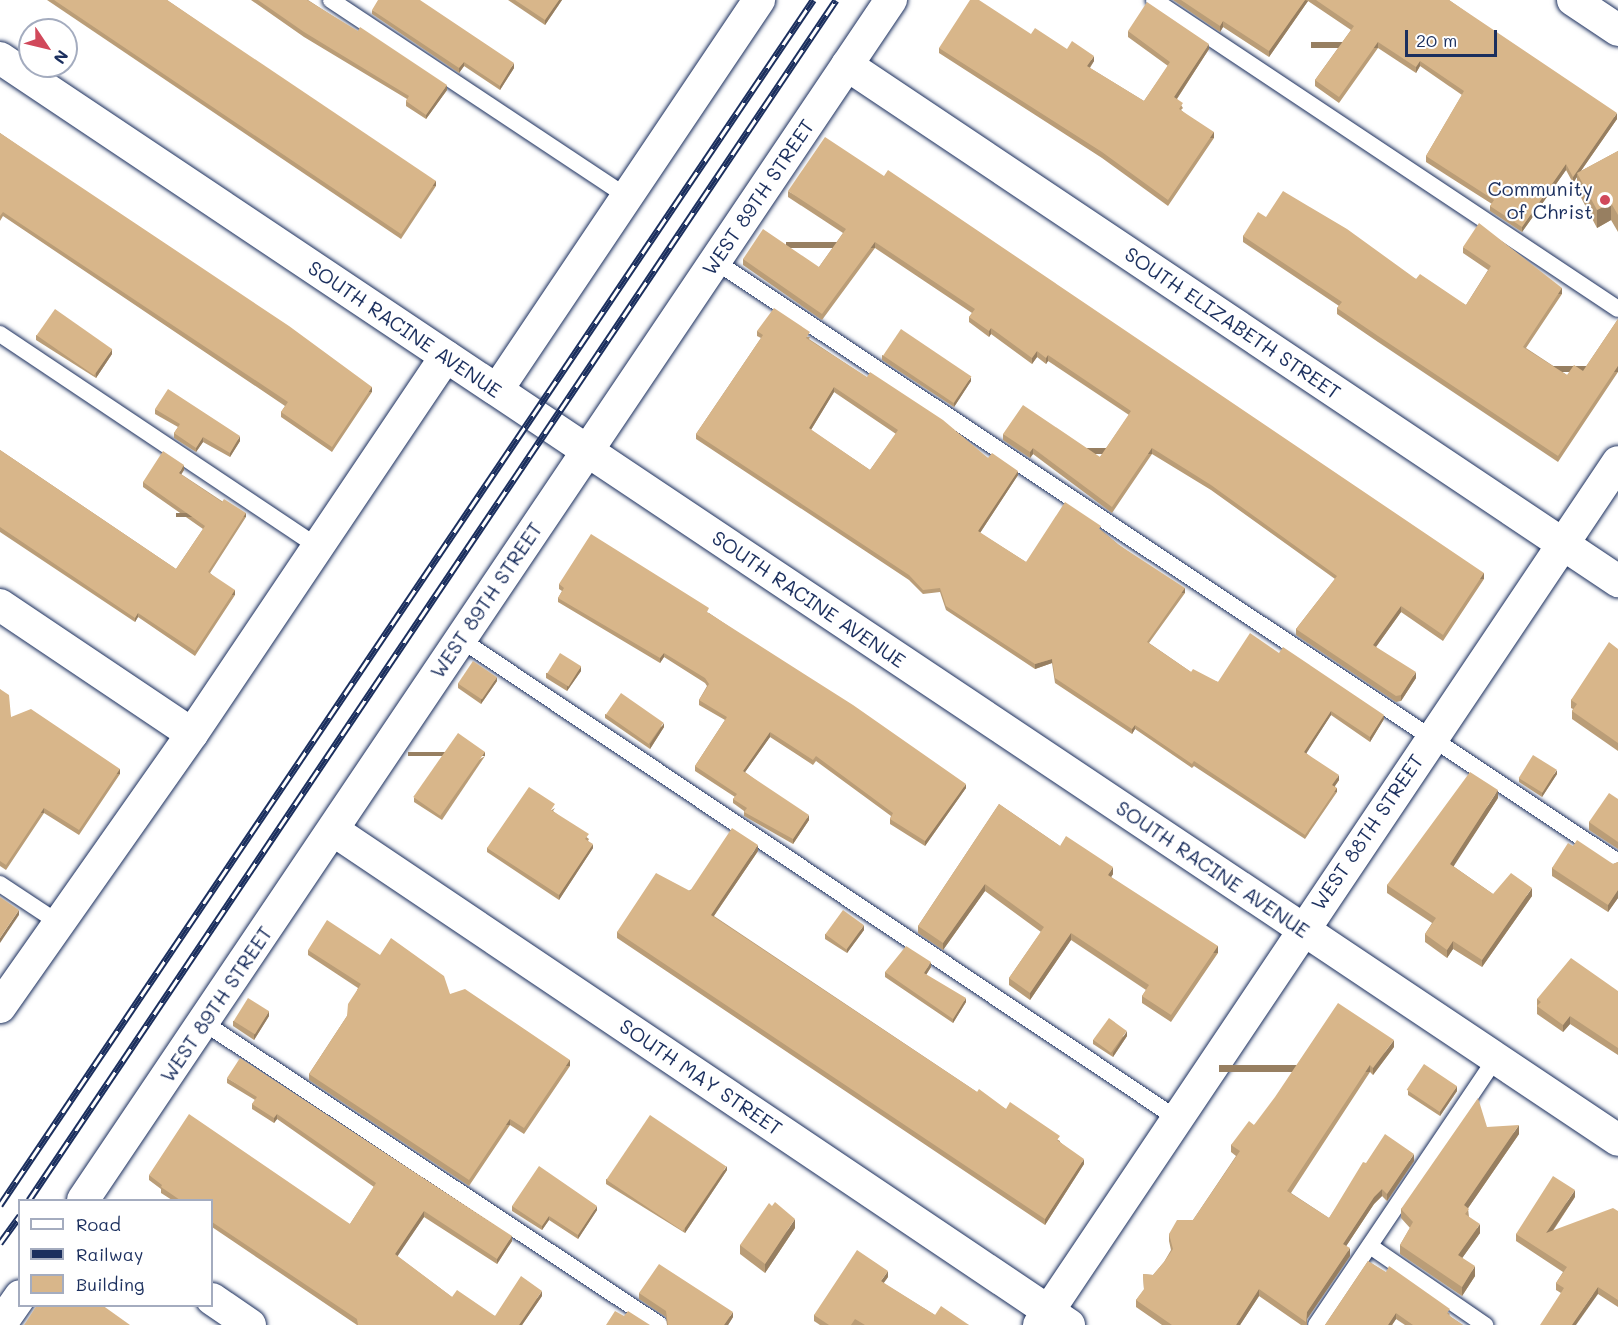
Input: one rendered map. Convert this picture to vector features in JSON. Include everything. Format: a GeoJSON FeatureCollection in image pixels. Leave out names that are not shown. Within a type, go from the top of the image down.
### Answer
{"type":"FeatureCollection","features":[{"type":"Feature","properties":{"kind":"street","name":"WEST 89TH STREET"},"geometry":{"type":"LineString","coordinates":[[84,1199],[333,830],[586,449],[891,0]]}},
{"type":"Feature","properties":{"kind":"street"},"geometry":{"type":"LineString","coordinates":[[1573,0],[1618,30]]}},
{"type":"Feature","properties":{"kind":"street"},"geometry":{"type":"LineString","coordinates":[[497,390],[627,198],[750,3]]}},
{"type":"Feature","properties":{"kind":"street","name":"SOUTH RACINE AVENUE"},"geometry":{"type":"LineString","coordinates":[[0,58],[1618,1140]]}},
{"type":"Feature","properties":{"kind":"street","name":"SOUTH ELIZABETH STREET"},"geometry":{"type":"LineString","coordinates":[[847,65],[1618,581]]}},
{"type":"Feature","properties":{"kind":"street"},"geometry":{"type":"LineString","coordinates":[[0,1006],[192,734],[446,356]]}},
{"type":"Feature","properties":{"kind":"street","name":"WEST 88TH STREET"},"geometry":{"type":"LineString","coordinates":[[1052,1320],[1176,1118],[1618,462]]}},
{"type":"Feature","properties":{"kind":"street"},"geometry":{"type":"LineString","coordinates":[[0,605],[192,734]]}},
{"type":"Feature","properties":{"kind":"street","name":"SOUTH MAY STREET"},"geometry":{"type":"LineString","coordinates":[[333,830],[1052,1320]]}},
{"type":"Feature","properties":{"kind":"street"},"geometry":{"type":"LineString","coordinates":[[0,1325],[18,1299]]}},
{"type":"Feature","properties":{"kind":"street"},"geometry":{"type":"LineString","coordinates":[[213,1300],[250,1325]]}},
{"type":"Feature","properties":{"kind":"lane"},"geometry":{"type":"LineString","coordinates":[[331,0],[627,198]]}},
{"type":"Feature","properties":{"kind":"lane"},"geometry":{"type":"LineString","coordinates":[[1154,0],[1618,309]]}},
{"type":"Feature","properties":{"kind":"lane"},"geometry":{"type":"LineString","coordinates":[[715,261],[1618,862]]}},
{"type":"Feature","properties":{"kind":"lane"},"geometry":{"type":"LineString","coordinates":[[0,333],[318,547]]}},
{"type":"Feature","properties":{"kind":"lane"},"geometry":{"type":"LineString","coordinates":[[460,639],[1176,1118]]}},
{"type":"Feature","properties":{"kind":"lane"},"geometry":{"type":"LineString","coordinates":[[0,884],[59,923]]}},
{"type":"Feature","properties":{"kind":"lane"},"geometry":{"type":"LineString","coordinates":[[203,1022],[660,1325]]}},
{"type":"Feature","properties":{"kind":"lane"},"geometry":{"type":"LineString","coordinates":[[1316,1325],[1496,1058]]}},
{"type":"Feature","properties":{"kind":"lane"},"geometry":{"type":"LineString","coordinates":[[1370,1246],[1485,1325]]}},
{"type":"Feature","properties":{"kind":"building"},"geometry":{"type":"Polygon","coordinates":[[[54,0],[167,0],[436,181],[401,234],[54,0]]]}},
{"type":"Feature","properties":{"kind":"building"},"geometry":{"type":"Polygon","coordinates":[[[258,0],[307,0],[358,31],[360,27],[447,85],[426,115],[406,101],[409,96],[304,32],[258,0]]]}},
{"type":"Feature","properties":{"kind":"building"},"geometry":{"type":"Polygon","coordinates":[[[378,0],[420,0],[514,63],[500,86],[464,62],[459,68],[372,10],[378,0]]]}},
{"type":"Feature","properties":{"kind":"building"},"geometry":{"type":"Polygon","coordinates":[[[515,0],[559,0],[545,20],[515,0]]]}},
{"type":"Feature","properties":{"kind":"building"},"geometry":{"type":"Polygon","coordinates":[[[970,0],[979,0],[1031,34],[1035,28],[1067,49],[1072,41],[1094,56],[1087,66],[1144,101],[1170,62],[1128,31],[1147,2],[1209,44],[1174,97],[1183,103],[1179,109],[1214,132],[1168,200],[1102,152],[939,48],[970,0]]]}},
{"type":"Feature","properties":{"kind":"building"},"geometry":{"type":"Polygon","coordinates":[[[1181,0],[1305,0],[1269,51],[1223,21],[1220,26],[1181,0]]]}},
{"type":"Feature","properties":{"kind":"building"},"geometry":{"type":"Polygon","coordinates":[[[1316,0],[1449,0],[1617,113],[1573,177],[1566,164],[1522,227],[1490,206],[1494,200],[1426,156],[1464,91],[1420,61],[1416,67],[1378,42],[1339,97],[1315,80],[1354,26],[1316,0]]]}},
{"type":"Feature","properties":{"kind":"building"},"geometry":{"type":"Polygon","coordinates":[[[0,133],[289,326],[372,387],[332,447],[281,412],[288,402],[3,212],[0,216],[0,133]]]}},
{"type":"Feature","properties":{"kind":"building"},"geometry":{"type":"Polygon","coordinates":[[[825,137],[884,176],[888,170],[1484,573],[1443,635],[1401,606],[1373,645],[1416,672],[1401,695],[1396,696],[1296,629],[1337,576],[1211,485],[1152,448],[1112,507],[1033,448],[1030,452],[1003,434],[1023,405],[1100,457],[1131,411],[1048,355],[1046,358],[1037,351],[1032,358],[991,328],[989,331],[969,317],[975,309],[875,242],[822,314],[743,259],[763,229],[819,267],[846,229],[788,191],[825,137]]]}},
{"type":"Feature","properties":{"kind":"building"},"geometry":{"type":"Polygon","coordinates":[[[1618,151],[1618,215],[1611,203],[1597,210],[1577,173],[1618,151]]]}},
{"type":"Feature","properties":{"kind":"building"},"geometry":{"type":"Polygon","coordinates":[[[1283,191],[1347,229],[1416,279],[1420,274],[1466,305],[1491,266],[1463,247],[1479,223],[1562,288],[1523,347],[1567,375],[1574,365],[1583,371],[1618,319],[1618,366],[1558,456],[1337,308],[1342,302],[1243,236],[1258,212],[1266,217],[1283,191]]]}},
{"type":"Feature","properties":{"kind":"building"},"geometry":{"type":"Polygon","coordinates":[[[774,308],[810,332],[806,338],[867,377],[870,372],[943,420],[988,458],[992,453],[1018,471],[978,531],[1026,562],[1065,502],[1101,526],[1099,529],[1119,545],[1185,588],[1147,642],[1191,672],[1193,669],[1218,682],[1250,633],[1279,653],[1283,647],[1384,715],[1370,737],[1331,711],[1304,752],[1339,775],[1332,785],[1337,788],[1305,835],[1194,761],[1192,764],[1135,725],[1132,729],[1055,678],[1052,659],[1035,664],[946,606],[940,588],[923,590],[909,575],[696,434],[763,335],[757,331],[774,308]],[[834,387],[809,428],[870,470],[898,430],[834,387]]]}},
{"type":"Feature","properties":{"kind":"building"},"geometry":{"type":"Polygon","coordinates":[[[55,309],[112,349],[94,375],[37,335],[55,309]]]}},
{"type":"Feature","properties":{"kind":"building"},"geometry":{"type":"Polygon","coordinates":[[[901,329],[971,377],[954,403],[883,356],[901,329]]]}},
{"type":"Feature","properties":{"kind":"building"},"geometry":{"type":"Polygon","coordinates":[[[168,389],[240,436],[230,453],[203,437],[196,448],[174,433],[180,424],[155,409],[168,389]]]}},
{"type":"Feature","properties":{"kind":"building"},"geometry":{"type":"Polygon","coordinates":[[[0,450],[176,569],[205,526],[143,482],[163,451],[184,465],[179,473],[222,502],[224,499],[246,513],[208,572],[235,590],[195,651],[138,613],[135,618],[0,527],[0,450]]]}},
{"type":"Feature","properties":{"kind":"building"},"geometry":{"type":"Polygon","coordinates":[[[591,534],[709,608],[707,612],[853,705],[966,784],[925,841],[890,819],[893,813],[816,756],[813,760],[770,732],[743,771],[809,815],[793,839],[744,812],[747,808],[733,799],[737,794],[695,766],[727,717],[699,700],[709,684],[705,678],[664,653],[660,658],[558,598],[564,588],[559,584],[591,534]]]}},
{"type":"Feature","properties":{"kind":"building"},"geometry":{"type":"Polygon","coordinates":[[[1609,642],[1618,649],[1618,743],[1572,711],[1577,704],[1571,700],[1609,642]]]}},
{"type":"Feature","properties":{"kind":"building"},"geometry":{"type":"Polygon","coordinates":[[[560,653],[581,666],[568,687],[547,673],[560,653]]]}},
{"type":"Feature","properties":{"kind":"building"},"geometry":{"type":"Polygon","coordinates":[[[473,661],[497,677],[482,700],[458,683],[473,661]]]}},
{"type":"Feature","properties":{"kind":"building"},"geometry":{"type":"Polygon","coordinates":[[[0,689],[9,695],[11,717],[31,709],[120,769],[79,830],[44,808],[6,865],[0,861],[0,689]]]}},
{"type":"Feature","properties":{"kind":"building"},"geometry":{"type":"Polygon","coordinates":[[[621,693],[664,723],[649,744],[606,714],[621,693]]]}},
{"type":"Feature","properties":{"kind":"building"},"geometry":{"type":"Polygon","coordinates":[[[458,733],[485,752],[440,816],[413,797],[458,733]]]}},
{"type":"Feature","properties":{"kind":"building"},"geometry":{"type":"Polygon","coordinates":[[[1533,755],[1557,770],[1542,793],[1519,778],[1533,755]]]}},
{"type":"Feature","properties":{"kind":"building"},"geometry":{"type":"Polygon","coordinates":[[[1470,772],[1498,790],[1450,864],[1493,894],[1511,873],[1532,888],[1482,960],[1453,941],[1447,950],[1425,934],[1436,918],[1387,885],[1470,772]]]}},
{"type":"Feature","properties":{"kind":"building"},"geometry":{"type":"Polygon","coordinates":[[[529,787],[555,804],[551,810],[589,834],[585,839],[593,844],[559,895],[487,848],[529,787]]]}},
{"type":"Feature","properties":{"kind":"building"},"geometry":{"type":"Polygon","coordinates":[[[1609,793],[1618,799],[1618,842],[1589,822],[1609,793]]]}},
{"type":"Feature","properties":{"kind":"building"},"geometry":{"type":"Polygon","coordinates":[[[999,804],[1060,846],[1066,836],[1113,867],[1108,875],[1218,946],[1171,1015],[1142,996],[1149,985],[1071,933],[1030,993],[1009,978],[1044,927],[985,884],[943,943],[918,926],[999,804]]]}},
{"type":"Feature","properties":{"kind":"building"},"geometry":{"type":"Polygon","coordinates":[[[732,828],[758,845],[711,915],[977,1092],[979,1089],[1006,1109],[1010,1102],[1060,1136],[1057,1140],[1084,1159],[1045,1219],[617,932],[656,873],[690,891],[732,828]]]}},
{"type":"Feature","properties":{"kind":"building"},"geometry":{"type":"Polygon","coordinates":[[[1577,840],[1613,864],[1618,862],[1618,890],[1608,905],[1552,868],[1568,843],[1573,846],[1577,840]]]}},
{"type":"Feature","properties":{"kind":"building"},"geometry":{"type":"Polygon","coordinates":[[[0,897],[19,910],[0,938],[0,897]]]}},
{"type":"Feature","properties":{"kind":"building"},"geometry":{"type":"Polygon","coordinates":[[[843,910],[864,925],[846,950],[825,934],[843,910]]]}},
{"type":"Feature","properties":{"kind":"building"},"geometry":{"type":"Polygon","coordinates":[[[327,920],[380,955],[391,938],[444,976],[450,994],[465,989],[570,1060],[524,1128],[510,1119],[469,1180],[309,1074],[347,1016],[348,1004],[361,984],[308,950],[327,920]]]}},
{"type":"Feature","properties":{"kind":"building"},"geometry":{"type":"Polygon","coordinates":[[[906,946],[931,962],[924,973],[966,998],[953,1019],[885,972],[906,946]]]}},
{"type":"Feature","properties":{"kind":"building"},"geometry":{"type":"Polygon","coordinates":[[[1571,958],[1618,991],[1618,1048],[1570,1016],[1563,1025],[1537,1006],[1541,1002],[1537,999],[1571,958]]]}},
{"type":"Feature","properties":{"kind":"building"},"geometry":{"type":"Polygon","coordinates":[[[248,998],[269,1011],[255,1034],[234,1021],[248,998]]]}},
{"type":"Feature","properties":{"kind":"building"},"geometry":{"type":"Polygon","coordinates":[[[1338,1003],[1394,1040],[1373,1068],[1370,1065],[1287,1191],[1329,1218],[1363,1162],[1366,1163],[1385,1134],[1414,1154],[1387,1194],[1382,1189],[1374,1197],[1343,1244],[1350,1248],[1307,1312],[1306,1322],[1259,1289],[1236,1325],[1172,1325],[1136,1300],[1144,1289],[1143,1274],[1153,1275],[1164,1262],[1173,1249],[1169,1234],[1177,1220],[1193,1220],[1240,1151],[1231,1145],[1249,1121],[1254,1125],[1338,1003]]]}},
{"type":"Feature","properties":{"kind":"building"},"geometry":{"type":"Polygon","coordinates":[[[1109,1018],[1127,1031],[1111,1053],[1093,1040],[1109,1018]]]}},
{"type":"Feature","properties":{"kind":"building"},"geometry":{"type":"Polygon","coordinates":[[[240,1058],[512,1236],[497,1259],[424,1211],[395,1254],[452,1297],[457,1290],[495,1316],[521,1276],[542,1291],[519,1325],[358,1325],[357,1319],[213,1223],[213,1199],[179,1199],[161,1187],[162,1185],[149,1175],[189,1114],[350,1224],[376,1183],[277,1114],[274,1118],[252,1104],[257,1097],[227,1078],[240,1058]]]}},
{"type":"Feature","properties":{"kind":"building"},"geometry":{"type":"Polygon","coordinates":[[[1424,1064],[1457,1086],[1440,1112],[1407,1090],[1424,1064]]]}},
{"type":"Feature","properties":{"kind":"building"},"geometry":{"type":"Polygon","coordinates":[[[1478,1098],[1487,1127],[1519,1125],[1464,1205],[1469,1209],[1465,1214],[1480,1224],[1458,1255],[1475,1266],[1462,1287],[1400,1245],[1413,1222],[1401,1209],[1478,1098]]]}},
{"type":"Feature","properties":{"kind":"building"},"geometry":{"type":"Polygon","coordinates":[[[650,1115],[726,1166],[683,1231],[606,1180],[650,1115]]]}},
{"type":"Feature","properties":{"kind":"building"},"geometry":{"type":"Polygon","coordinates":[[[539,1166],[597,1206],[578,1235],[549,1216],[542,1226],[512,1206],[539,1166]]]}},
{"type":"Feature","properties":{"kind":"building"},"geometry":{"type":"Polygon","coordinates":[[[1553,1176],[1575,1190],[1546,1233],[1613,1208],[1618,1211],[1618,1300],[1598,1287],[1572,1325],[1540,1325],[1564,1288],[1556,1283],[1567,1267],[1516,1234],[1553,1176]]]}},
{"type":"Feature","properties":{"kind":"building"},"geometry":{"type":"Polygon","coordinates":[[[775,1202],[795,1219],[765,1264],[740,1245],[769,1203],[772,1206],[775,1202]]]}},
{"type":"Feature","properties":{"kind":"building"},"geometry":{"type":"Polygon","coordinates":[[[857,1250],[888,1271],[881,1281],[935,1315],[941,1306],[969,1325],[865,1325],[855,1319],[851,1325],[829,1325],[814,1315],[857,1250]]]}},
{"type":"Feature","properties":{"kind":"building"},"geometry":{"type":"Polygon","coordinates":[[[1368,1261],[1386,1272],[1389,1266],[1450,1309],[1447,1313],[1463,1325],[1413,1325],[1396,1313],[1388,1325],[1325,1325],[1368,1261]]]}},
{"type":"Feature","properties":{"kind":"building"},"geometry":{"type":"Polygon","coordinates":[[[659,1264],[733,1312],[724,1325],[668,1325],[666,1311],[639,1293],[659,1264]]]}},
{"type":"Feature","properties":{"kind":"building"},"geometry":{"type":"Polygon","coordinates":[[[36,1307],[105,1307],[130,1325],[24,1325],[36,1307]]]}},
{"type":"Feature","properties":{"kind":"building"},"geometry":{"type":"Polygon","coordinates":[[[615,1311],[624,1316],[628,1311],[650,1325],[606,1325],[615,1311]]]}},
{"type":"Feature","properties":{"kind":"railway"},"geometry":{"type":"LineString","coordinates":[[0,1205],[813,0]]}},
{"type":"Feature","properties":{"kind":"railway"},"geometry":{"type":"LineString","coordinates":[[30,1199],[836,0]]}},
{"type":"Feature","properties":{"kind":"railway"},"geometry":{"type":"LineString","coordinates":[[0,1243],[18,1218]]}},
{"type":"Feature","properties":{"kind":"place","name":"Community of Christ"},"geometry":{"type":"Point","coordinates":[1605,200]}}]}
